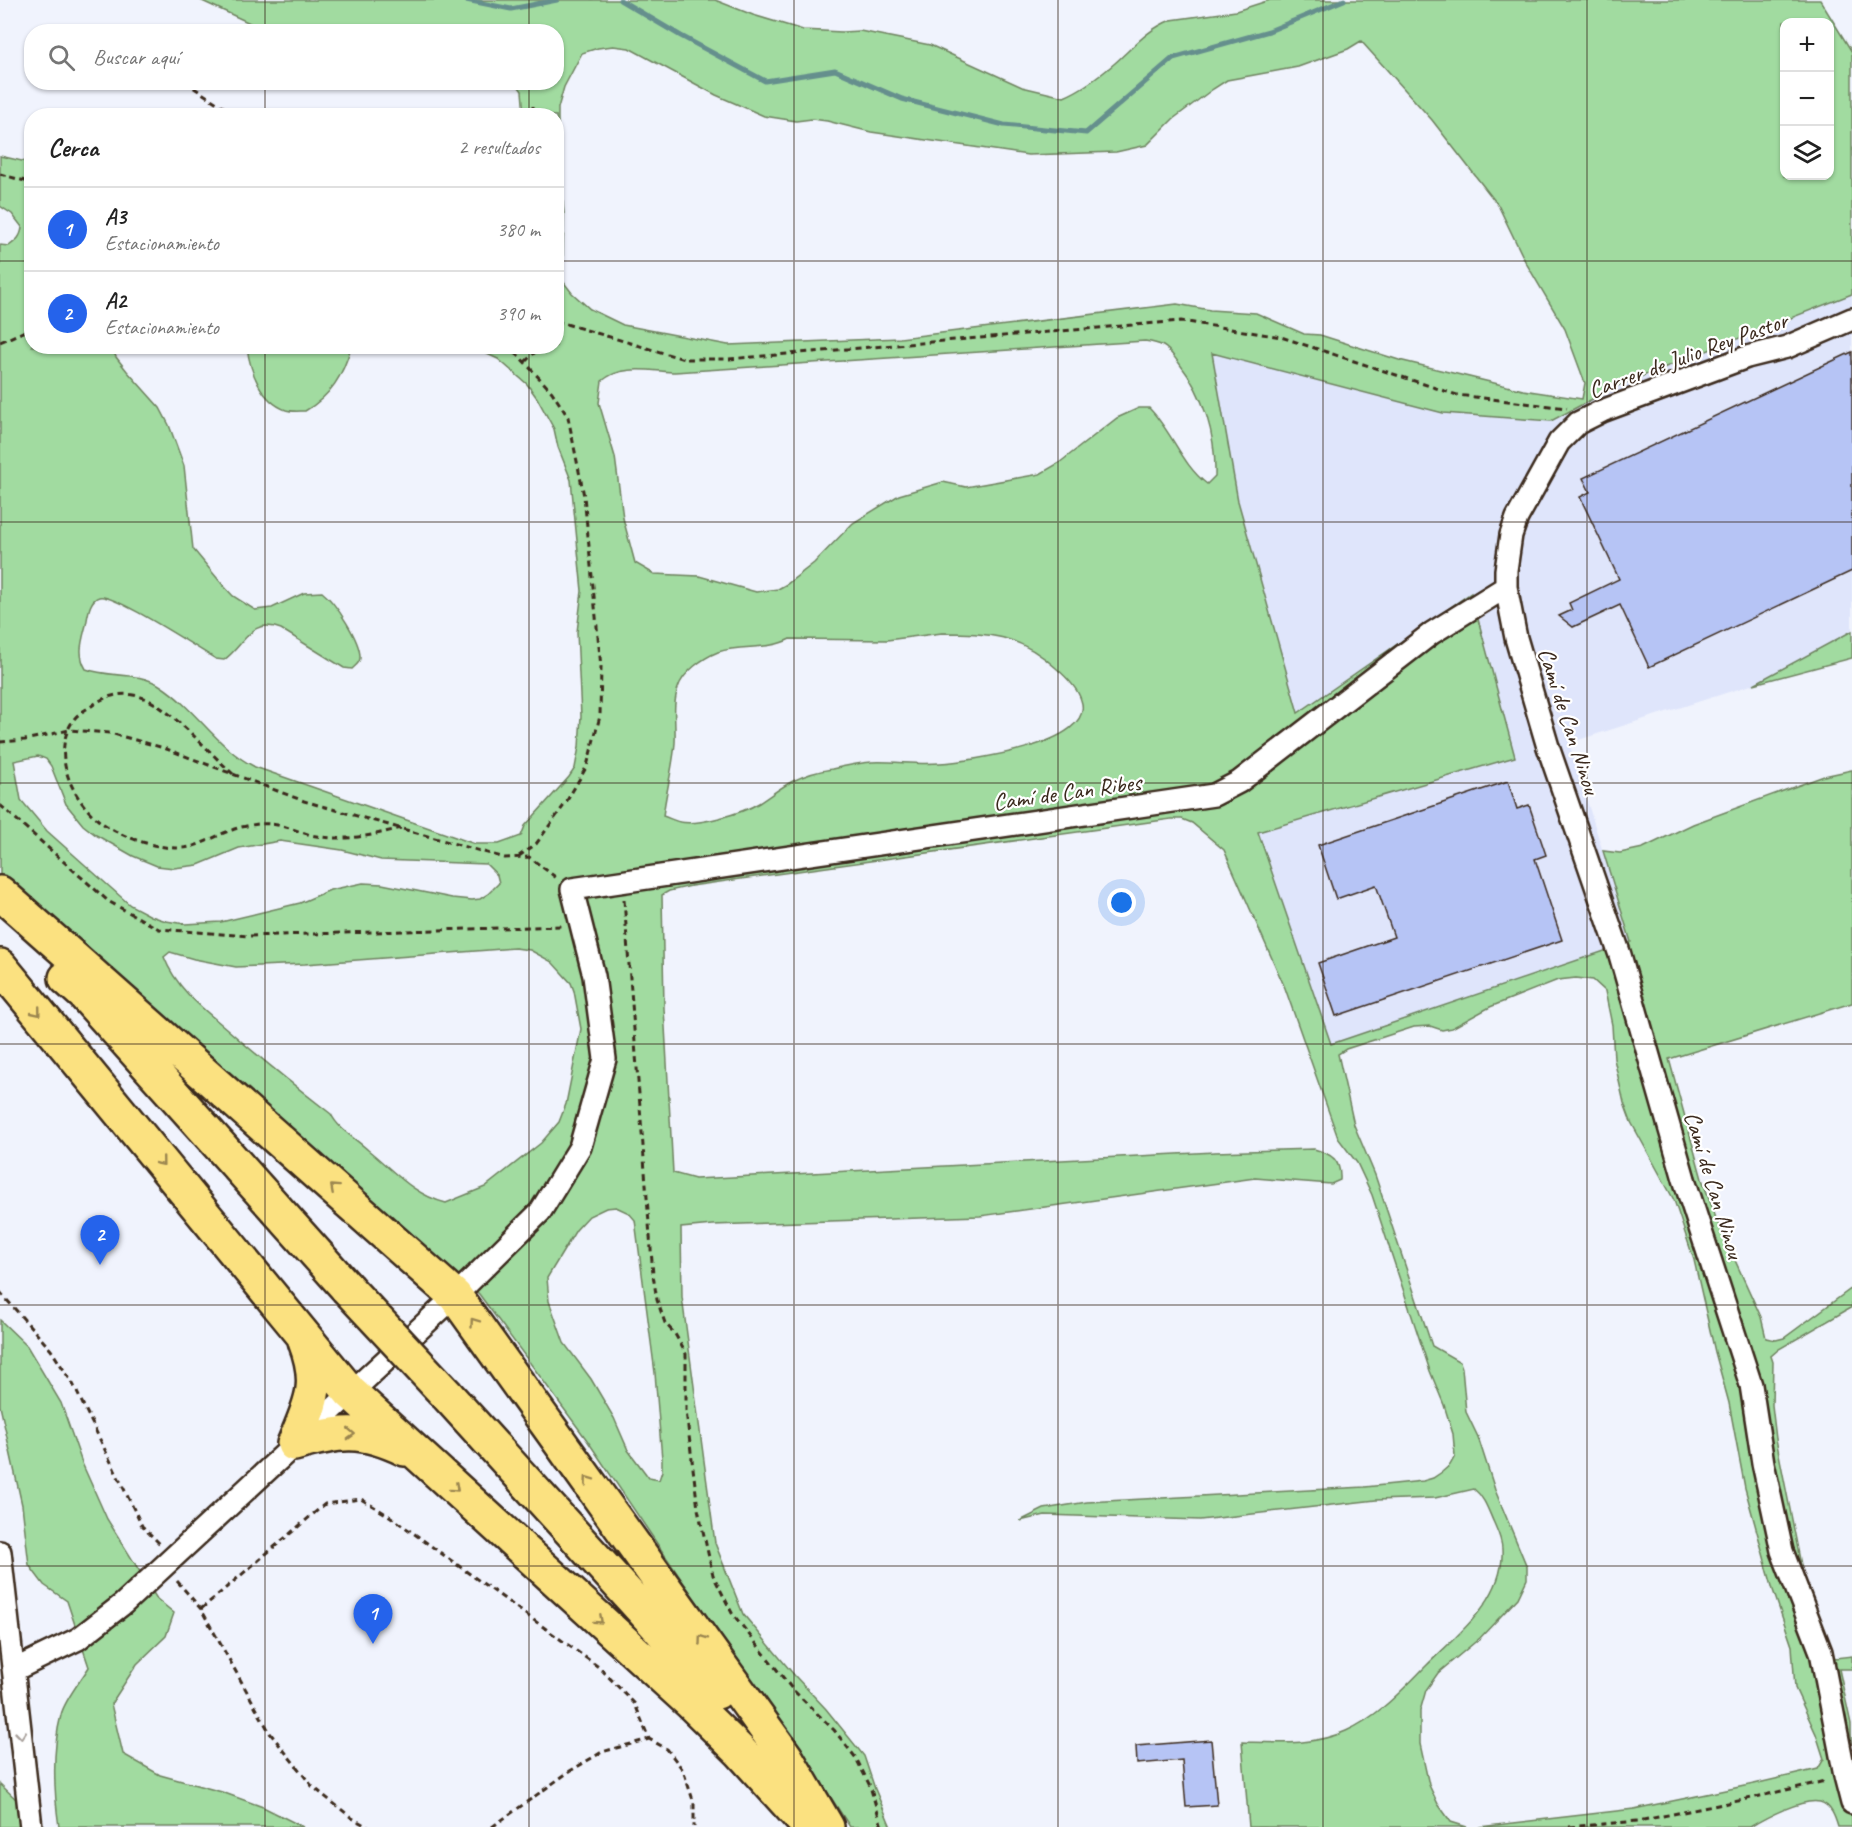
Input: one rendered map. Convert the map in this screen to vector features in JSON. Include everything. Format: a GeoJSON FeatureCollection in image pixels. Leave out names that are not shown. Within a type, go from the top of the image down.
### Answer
{"type":"FeatureCollection","features":[{"type":"Feature","properties":{"kind":"highway"},"geometry":{"type":"LineString","coordinates":[[0,893],[455,1296],[786,1757],[827,1827]]}},
{"type":"Feature","properties":{"kind":"highway"},"geometry":{"type":"LineString","coordinates":[[0,916],[84,994],[346,1288],[447,1395],[738,1714],[819,1827]]}},
{"type":"Feature","properties":{"kind":"highway"},"geometry":{"type":"LineString","coordinates":[[0,966],[350,1392],[690,1702],[741,1752],[809,1827]]}},
{"type":"Feature","properties":{"kind":"highway"},"geometry":{"type":"LineString","coordinates":[[294,1444],[313,1399],[315,1378],[309,1349],[303,1334]]}},
{"type":"Feature","properties":{"kind":"highway"},"geometry":{"type":"LineString","coordinates":[[294,1444],[327,1435],[355,1433],[387,1441],[422,1457]]}},
{"type":"Feature","properties":{"kind":"street","name":"Carrer de Julio Rey Pastor"},"geometry":{"type":"LineString","coordinates":[[1506,587],[1508,553],[1517,518],[1559,442],[1578,423],[1602,411],[1747,357],[1787,347],[1852,319]]}},
{"type":"Feature","properties":{"kind":"street","name":"Camí de Can Ribes"},"geometry":{"type":"LineString","coordinates":[[572,889],[1214,795],[1239,782],[1432,633],[1506,587]]}},
{"type":"Feature","properties":{"kind":"street","name":"Camí de Can Ninou"},"geometry":{"type":"LineString","coordinates":[[1506,587],[1516,638],[1548,747],[1620,955],[1684,1179],[1751,1385],[1763,1463],[1782,1551],[1821,1652],[1852,1803]]}},
{"type":"Feature","properties":{"kind":"street"},"geometry":{"type":"LineString","coordinates":[[14,1670],[78,1639],[102,1622],[455,1296],[540,1212],[580,1147],[604,1059],[594,976],[572,889]]}},
{"type":"Feature","properties":{"kind":"street"},"geometry":{"type":"LineString","coordinates":[[0,1552],[31,1827]]}},
{"type":"Feature","properties":{"kind":"path"},"geometry":{"type":"LineString","coordinates":[[197,90],[225,108]]}},
{"type":"Feature","properties":{"kind":"path"},"geometry":{"type":"LineString","coordinates":[[0,174],[24,181]]}},
{"type":"Feature","properties":{"kind":"path"},"geometry":{"type":"LineString","coordinates":[[564,323],[684,359],[729,359],[1181,321],[1281,337],[1457,395],[1602,411]]}},
{"type":"Feature","properties":{"kind":"path"},"geometry":{"type":"LineString","coordinates":[[0,342],[24,332]]}},
{"type":"Feature","properties":{"kind":"path"},"geometry":{"type":"LineString","coordinates":[[516,354],[552,392],[568,417],[584,496],[601,667],[600,716],[587,766],[565,804],[536,844],[517,857]]}},
{"type":"Feature","properties":{"kind":"path"},"geometry":{"type":"LineString","coordinates":[[525,362],[533,354]]}},
{"type":"Feature","properties":{"kind":"path"},"geometry":{"type":"LineString","coordinates":[[233,774],[172,716],[144,698],[120,693],[98,701],[75,718],[64,742],[64,767],[72,790],[97,820],[124,835],[154,845],[178,849],[206,843],[231,830],[259,824],[281,824],[311,835],[342,839],[373,835],[400,828]]}},
{"type":"Feature","properties":{"kind":"path"},"geometry":{"type":"LineString","coordinates":[[0,742],[25,740],[69,730],[110,733],[164,748],[304,801],[506,858],[529,857],[572,889]]}},
{"type":"Feature","properties":{"kind":"path"},"geometry":{"type":"LineString","coordinates":[[0,805],[108,901],[159,929],[248,936],[581,925]]}},
{"type":"Feature","properties":{"kind":"path"},"geometry":{"type":"LineString","coordinates":[[622,882],[653,1275],[657,1300],[665,1323],[675,1334],[686,1354],[686,1411],[698,1509],[713,1575],[732,1613],[794,1690],[834,1730],[856,1758],[870,1786],[882,1827]]}},
{"type":"Feature","properties":{"kind":"path"},"geometry":{"type":"LineString","coordinates":[[0,1292],[51,1350],[73,1384],[142,1526],[158,1542]]}},
{"type":"Feature","properties":{"kind":"path"},"geometry":{"type":"LineString","coordinates":[[201,1609],[325,1504],[361,1499],[391,1517],[600,1668],[635,1704],[649,1739],[667,1749],[682,1770],[694,1803],[694,1827]]}},
{"type":"Feature","properties":{"kind":"path"},"geometry":{"type":"LineString","coordinates":[[180,1585],[201,1609],[270,1733],[312,1786],[352,1818],[368,1827]]}},
{"type":"Feature","properties":{"kind":"path"},"geometry":{"type":"LineString","coordinates":[[492,1827],[602,1752],[649,1739]]}},
{"type":"Feature","properties":{"kind":"path"},"geometry":{"type":"LineString","coordinates":[[1569,1827],[1638,1821],[1825,1781]]}},
{"type":"Feature","properties":{"kind":"shaded area"},"geometry":{"type":"Polygon","coordinates":[[[1852,294],[1852,631],[1754,684],[1569,743],[1631,942],[1331,1044],[1258,832],[1515,757],[1471,593],[1298,714],[1238,501],[1212,353],[1443,413],[1551,421],[1617,386],[1852,294]]]}},
{"type":"Feature","properties":{"kind":"green space"},"geometry":{"type":"Polygon","coordinates":[[[200,0],[715,0],[753,15],[803,30],[860,31],[930,45],[1022,87],[1064,97],[1097,77],[1155,28],[1171,20],[1236,11],[1270,0],[1820,0],[1831,18],[1780,18],[1780,180],[1834,180],[1834,23],[1852,52],[1852,294],[1617,386],[1551,421],[1443,413],[1212,353],[1238,501],[1298,713],[1471,593],[1515,757],[1258,832],[1331,1044],[1631,942],[1603,851],[1620,853],[1643,848],[1693,824],[1824,776],[1852,770],[1852,1003],[1669,1059],[1702,1179],[1717,1221],[1761,1317],[1766,1338],[1776,1340],[1784,1338],[1852,1288],[1852,1307],[1779,1349],[1771,1356],[1773,1362],[1772,1405],[1776,1439],[1803,1575],[1835,1658],[1852,1656],[1852,1669],[1839,1669],[1851,1724],[1852,1827],[1838,1827],[1834,1815],[1827,1806],[1820,1802],[1812,1802],[1784,1810],[1750,1827],[1479,1827],[1634,1809],[1818,1769],[1824,1759],[1816,1734],[1795,1688],[1792,1646],[1773,1590],[1745,1488],[1729,1403],[1694,1260],[1674,1200],[1631,1122],[1624,1103],[1614,1059],[1612,1025],[1605,991],[1593,980],[1576,978],[1558,980],[1490,1007],[1452,1028],[1442,1030],[1430,1026],[1414,1027],[1346,1049],[1338,1054],[1354,1125],[1375,1175],[1432,1346],[1460,1362],[1466,1412],[1478,1437],[1495,1490],[1527,1567],[1527,1579],[1518,1598],[1480,1638],[1438,1673],[1426,1690],[1420,1711],[1420,1744],[1429,1785],[1438,1804],[1451,1822],[1467,1827],[1249,1827],[1242,1742],[1308,1741],[1334,1736],[1358,1725],[1399,1693],[1465,1628],[1488,1600],[1501,1567],[1500,1536],[1481,1496],[1474,1489],[1435,1498],[1376,1500],[1200,1520],[1045,1515],[1020,1521],[1044,1509],[1087,1502],[1365,1487],[1423,1481],[1442,1472],[1455,1456],[1453,1434],[1444,1405],[1430,1371],[1372,1195],[1357,1163],[1338,1138],[1285,988],[1224,850],[1192,823],[1182,819],[1171,819],[691,886],[662,895],[664,1008],[673,1173],[695,1179],[1314,1149],[1326,1153],[1339,1167],[1340,1180],[1331,1184],[1255,1178],[980,1216],[681,1228],[682,1297],[715,1543],[743,1614],[864,1756],[891,1827],[850,1827],[792,1737],[587,1440],[479,1294],[0,875],[0,245],[9,246],[14,242],[20,236],[22,227],[12,214],[0,206],[0,156],[24,161],[24,354],[115,354],[160,408],[169,425],[184,466],[193,549],[222,584],[233,596],[255,610],[272,608],[304,593],[322,592],[334,604],[356,642],[360,658],[352,669],[344,668],[281,629],[271,626],[255,629],[224,660],[216,659],[120,603],[99,597],[93,601],[82,642],[81,653],[86,669],[142,678],[161,686],[174,695],[229,750],[255,767],[475,844],[499,844],[521,836],[525,826],[575,768],[579,747],[581,716],[577,632],[582,591],[571,480],[558,447],[554,429],[527,384],[498,359],[487,354],[564,354],[564,283],[590,309],[623,325],[728,345],[900,338],[1177,304],[1210,310],[1256,313],[1304,334],[1320,335],[1399,360],[1523,390],[1582,399],[1585,383],[1565,329],[1526,263],[1498,205],[1432,120],[1361,41],[1348,49],[1298,67],[1227,80],[1173,119],[1147,145],[1116,152],[1028,155],[871,132],[827,121],[812,119],[796,121],[764,116],[716,95],[629,48],[613,46],[582,53],[564,87],[564,24],[252,24],[200,0]],[[1145,341],[675,372],[627,370],[618,372],[602,381],[599,403],[615,457],[623,518],[635,563],[654,574],[699,576],[756,592],[778,589],[814,563],[853,523],[899,495],[943,482],[966,487],[1040,474],[1059,463],[1117,418],[1139,408],[1149,408],[1190,467],[1207,484],[1215,476],[1215,461],[1211,431],[1202,402],[1188,375],[1170,352],[1156,343],[1145,341]],[[942,633],[887,640],[790,639],[772,645],[718,652],[706,658],[684,676],[678,688],[675,701],[673,761],[663,816],[688,823],[720,818],[752,807],[789,783],[817,772],[872,762],[923,764],[976,759],[1027,748],[1070,729],[1081,716],[1081,700],[1063,674],[1029,648],[989,635],[942,633]],[[38,756],[14,761],[21,800],[47,831],[130,905],[166,921],[185,924],[221,922],[300,903],[330,890],[363,883],[382,884],[472,900],[480,899],[488,894],[499,883],[497,875],[486,864],[381,860],[342,850],[280,841],[239,848],[198,865],[174,868],[157,866],[133,856],[83,825],[66,804],[46,759],[38,756]],[[515,948],[236,967],[170,952],[164,957],[175,978],[199,1005],[331,1114],[343,1129],[413,1188],[446,1203],[485,1187],[541,1143],[559,1122],[566,1104],[581,1029],[571,983],[552,962],[530,950],[515,948]],[[616,1207],[606,1208],[589,1216],[576,1230],[547,1278],[549,1301],[564,1343],[591,1379],[614,1418],[628,1450],[649,1478],[659,1480],[662,1459],[655,1373],[635,1220],[629,1213],[616,1207]]]}},
{"type":"Feature","properties":{"kind":"green space"},"geometry":{"type":"Polygon","coordinates":[[[521,90],[563,90],[558,108],[523,108],[521,90]]]}},
{"type":"Feature","properties":{"kind":"green space"},"geometry":{"type":"Polygon","coordinates":[[[249,354],[349,354],[340,376],[329,392],[305,411],[286,410],[277,406],[263,392],[251,366],[249,354]]]}},
{"type":"Feature","properties":{"kind":"green space"},"geometry":{"type":"Polygon","coordinates":[[[1852,631],[1852,658],[1754,684],[1852,631]]]}},
{"type":"Feature","properties":{"kind":"green space"},"geometry":{"type":"Polygon","coordinates":[[[0,1320],[27,1346],[61,1403],[82,1463],[107,1519],[157,1599],[174,1613],[166,1636],[137,1664],[111,1704],[123,1754],[160,1775],[222,1792],[263,1807],[303,1827],[59,1827],[55,1771],[58,1728],[66,1703],[89,1667],[67,1601],[44,1585],[29,1565],[22,1505],[0,1406],[0,1320]]]}},
{"type":"Feature","properties":{"kind":"green space"},"geometry":{"type":"Polygon","coordinates":[[[0,1784],[17,1800],[19,1827],[0,1827],[0,1784]]]}},
{"type":"Feature","properties":{"kind":"building"},"geometry":{"type":"Polygon","coordinates":[[[1852,352],[1852,571],[1649,667],[1620,605],[1573,627],[1559,616],[1572,610],[1569,603],[1619,579],[1580,497],[1590,492],[1583,478],[1852,352]]]}},
{"type":"Feature","properties":{"kind":"building"},"geometry":{"type":"Polygon","coordinates":[[[1508,781],[1517,809],[1529,805],[1546,855],[1535,859],[1562,940],[1336,1016],[1318,963],[1394,937],[1376,885],[1336,899],[1318,845],[1508,781]]]}},
{"type":"Feature","properties":{"kind":"building"},"geometry":{"type":"Polygon","coordinates":[[[1211,1740],[1217,1805],[1186,1807],[1182,1760],[1137,1764],[1136,1746],[1211,1740]]]}},
{"type":"Feature","properties":{"kind":"waterway"},"geometry":{"type":"LineString","coordinates":[[466,0],[511,9],[557,0]]}},
{"type":"Feature","properties":{"kind":"waterway"},"geometry":{"type":"LineString","coordinates":[[620,0],[765,81],[835,70],[902,99],[1004,125],[1086,133],[1173,58],[1269,31],[1344,0]]}},
{"type":"Feature","properties":{"kind":"place","name":"A2"},"geometry":{"type":"Point","coordinates":[100,1265]}},
{"type":"Feature","properties":{"kind":"place","name":"A3"},"geometry":{"type":"Point","coordinates":[373,1644]}}]}
